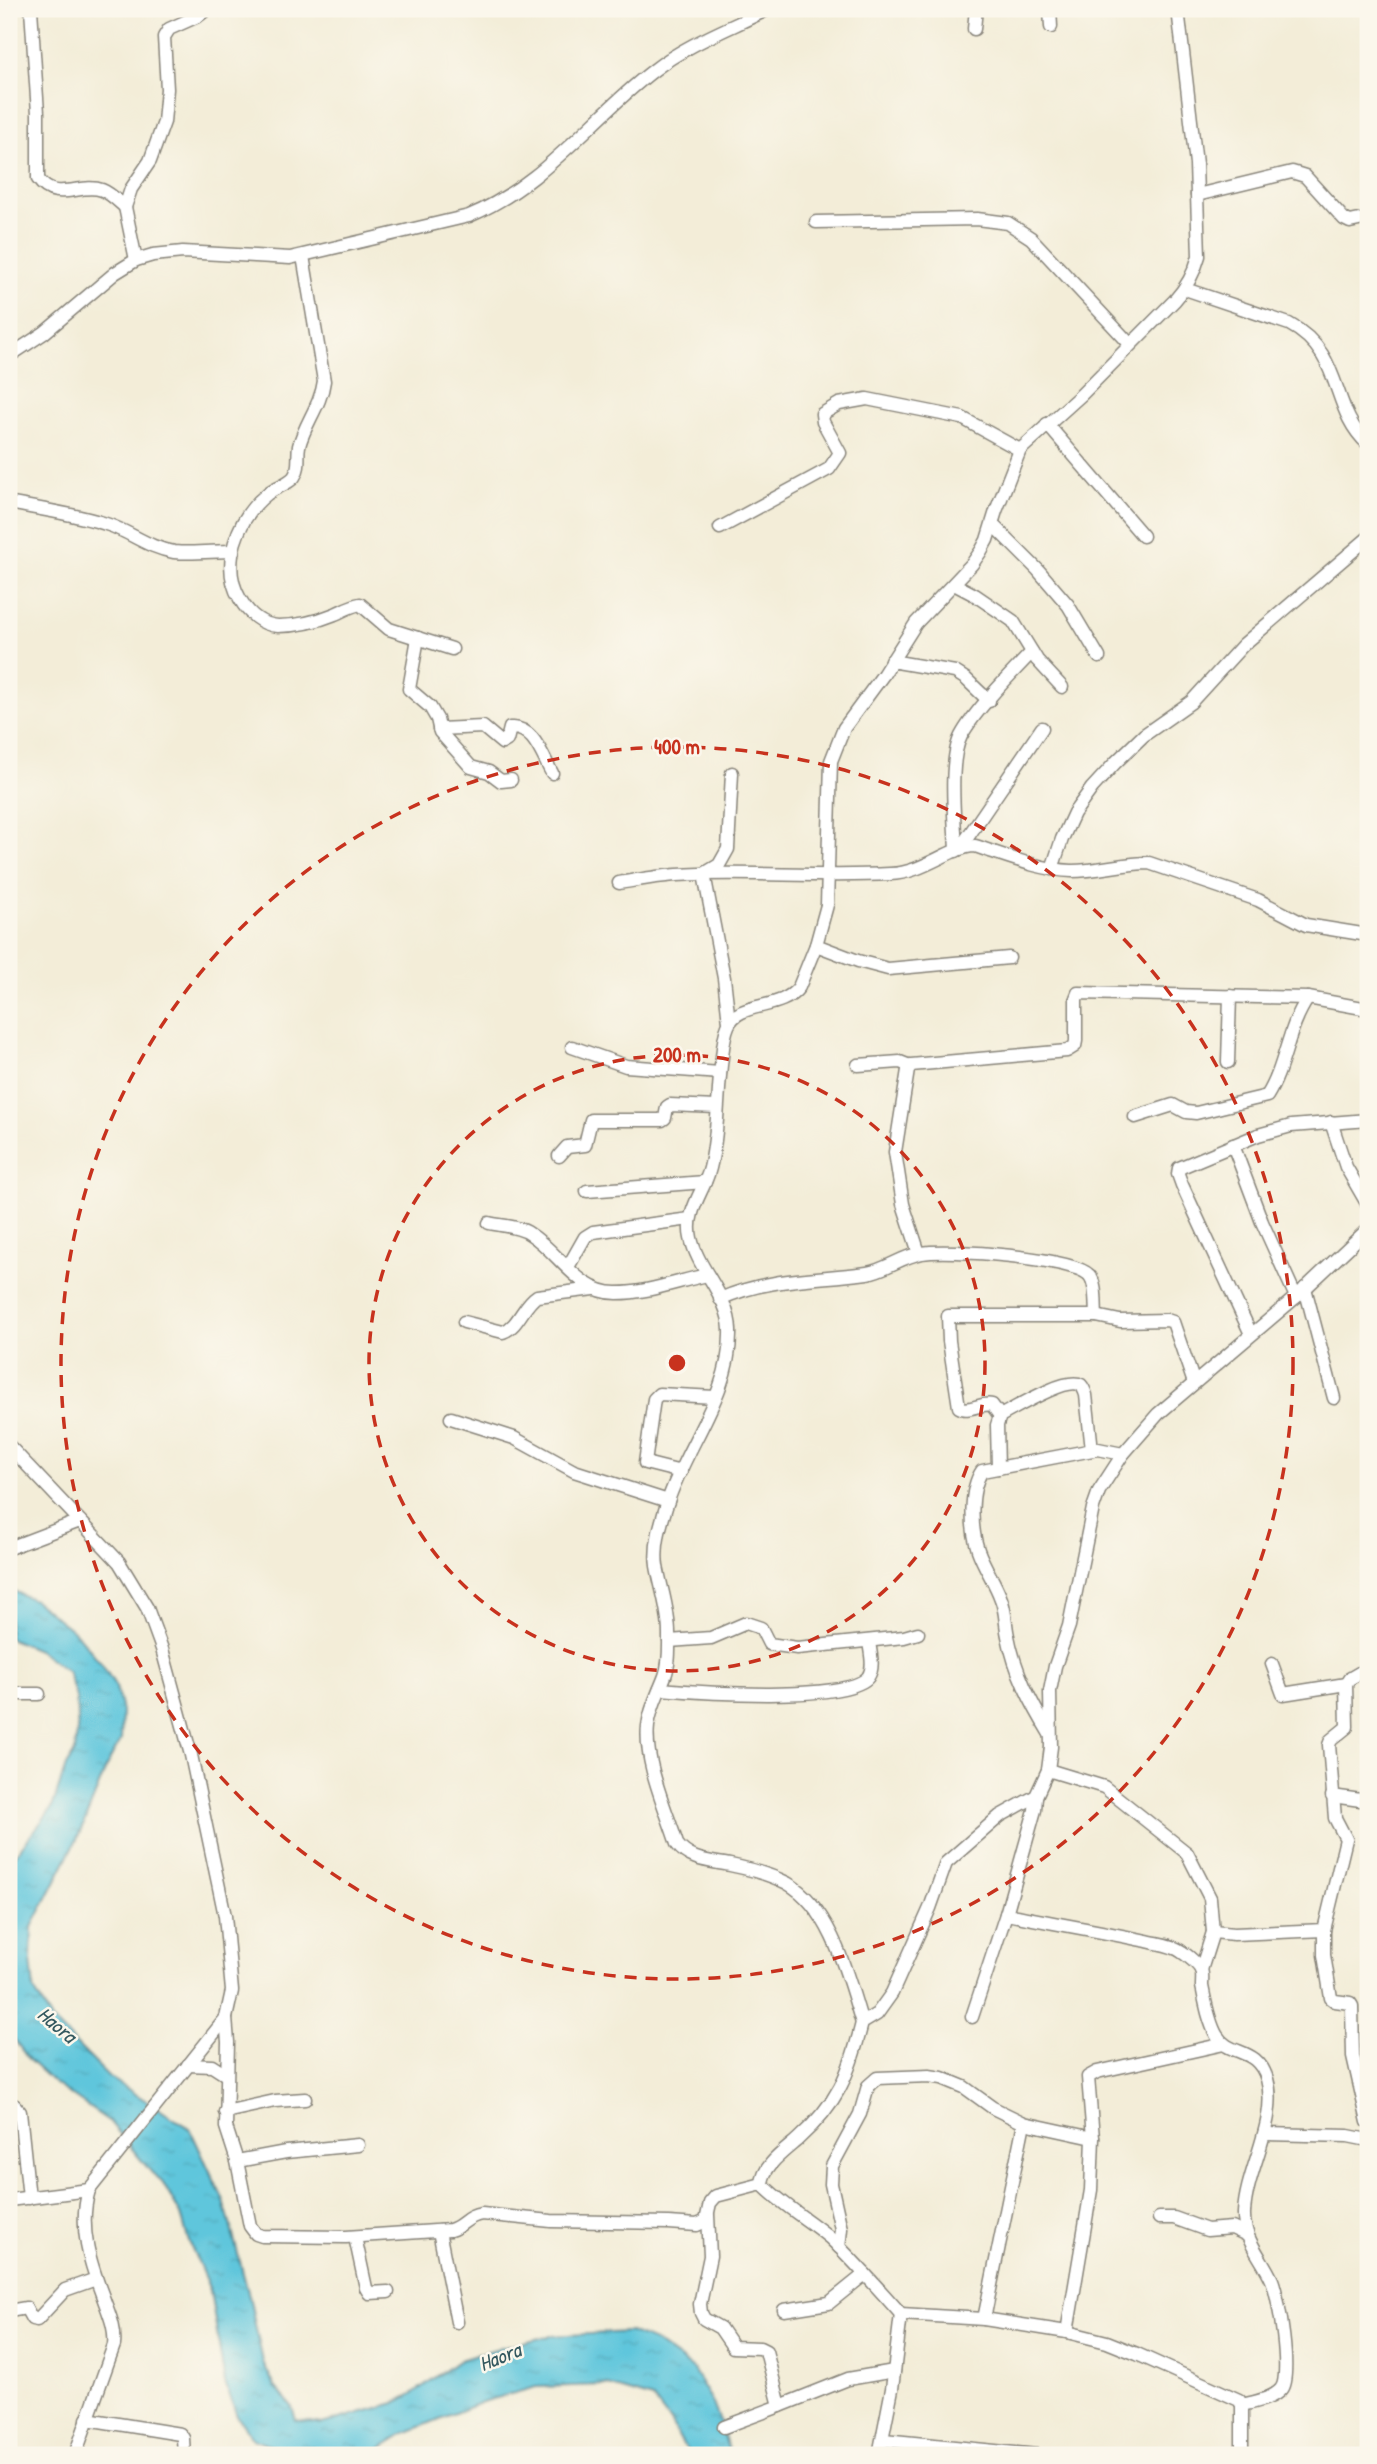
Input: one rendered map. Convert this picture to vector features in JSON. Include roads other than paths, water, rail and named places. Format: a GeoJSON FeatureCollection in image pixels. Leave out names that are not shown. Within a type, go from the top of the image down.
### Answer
{"type":"FeatureCollection","features":[{"type":"Feature","properties":{"kind":"street"},"geometry":{"type":"LineString","coordinates":[[31,9],[38,113],[38,179],[46,188],[62,192],[98,188],[125,206]]}},
{"type":"Feature","properties":{"kind":"street"},"geometry":{"type":"LineString","coordinates":[[136,260],[125,206],[131,188],[150,161],[164,122],[167,89],[163,42],[165,34],[169,29],[207,9]]}},
{"type":"Feature","properties":{"kind":"street"},"geometry":{"type":"LineString","coordinates":[[9,356],[44,333],[100,285],[136,260],[169,252],[279,259],[303,256],[469,216],[490,207],[510,196],[552,163],[657,68],[768,9]]}},
{"type":"Feature","properties":{"kind":"street"},"geometry":{"type":"LineString","coordinates":[[974,29],[976,9]]}},
{"type":"Feature","properties":{"kind":"street"},"geometry":{"type":"LineString","coordinates":[[1050,9],[1051,27]]}},
{"type":"Feature","properties":{"kind":"street"},"geometry":{"type":"LineString","coordinates":[[729,1021],[741,1012],[768,1006],[793,995],[799,987],[816,945],[827,905],[829,788],[834,749],[844,728],[916,623],[981,551],[1020,450],[1081,395],[1185,289],[1195,268],[1199,256],[1196,164],[1178,9]]}},
{"type":"Feature","properties":{"kind":"street"},"geometry":{"type":"LineString","coordinates":[[1197,195],[1292,172],[1305,176],[1344,219],[1350,222],[1368,218]]}},
{"type":"Feature","properties":{"kind":"street"},"geometry":{"type":"LineString","coordinates":[[816,222],[977,219],[1008,223],[1031,238],[1130,344]]}},
{"type":"Feature","properties":{"kind":"street"},"geometry":{"type":"LineString","coordinates":[[303,256],[324,381],[323,392],[298,448],[299,463],[295,476],[269,491],[243,523],[233,551],[230,572],[235,589],[250,615],[270,625],[294,625],[360,604],[389,629],[452,649]]}},
{"type":"Feature","properties":{"kind":"street"},"geometry":{"type":"LineString","coordinates":[[1185,289],[1289,324],[1303,332],[1325,357],[1348,416],[1368,444]]}},
{"type":"Feature","properties":{"kind":"street"},"geometry":{"type":"LineString","coordinates":[[720,528],[829,469],[840,453],[823,422],[822,414],[839,404],[867,400],[962,418],[1020,450]]}},
{"type":"Feature","properties":{"kind":"street"},"geometry":{"type":"LineString","coordinates":[[1047,424],[1143,536]]}},
{"type":"Feature","properties":{"kind":"street"},"geometry":{"type":"LineString","coordinates":[[9,503],[85,518],[111,526],[164,550],[233,551]]}},
{"type":"Feature","properties":{"kind":"street"},"geometry":{"type":"LineString","coordinates":[[993,524],[1068,605],[1099,657]]}},
{"type":"Feature","properties":{"kind":"street"},"geometry":{"type":"LineString","coordinates":[[1052,869],[1074,813],[1116,762],[1144,735],[1191,702],[1243,645],[1368,538]]}},
{"type":"Feature","properties":{"kind":"street"},"geometry":{"type":"LineString","coordinates":[[954,584],[1013,621],[1032,652],[1062,687]]}},
{"type":"Feature","properties":{"kind":"street"},"geometry":{"type":"LineString","coordinates":[[418,638],[409,689],[430,707],[439,729],[471,766],[489,772],[501,780],[510,780]]}},
{"type":"Feature","properties":{"kind":"street"},"geometry":{"type":"LineString","coordinates":[[960,849],[954,774],[960,738],[1032,652]]}},
{"type":"Feature","properties":{"kind":"street"},"geometry":{"type":"LineString","coordinates":[[891,661],[955,672],[989,701]]}},
{"type":"Feature","properties":{"kind":"street"},"geometry":{"type":"LineString","coordinates":[[439,729],[483,727],[502,743],[507,740],[510,728],[522,729],[533,738],[552,773]]}},
{"type":"Feature","properties":{"kind":"street"},"geometry":{"type":"LineString","coordinates":[[960,849],[1042,729]]}},
{"type":"Feature","properties":{"kind":"street"},"geometry":{"type":"LineString","coordinates":[[704,874],[719,864],[728,849],[732,773]]}},
{"type":"Feature","properties":{"kind":"street"},"geometry":{"type":"LineString","coordinates":[[619,883],[664,876],[704,874],[828,876],[907,872],[960,849],[975,846],[1052,869],[1073,871],[1149,863],[1258,900],[1306,925],[1368,934]]}},
{"type":"Feature","properties":{"kind":"street"},"geometry":{"type":"LineString","coordinates":[[704,874],[724,978],[729,1021],[725,1032],[713,1152],[705,1182],[690,1219],[691,1238],[720,1298],[730,1329],[722,1381],[668,1501],[656,1552],[667,1607],[669,1641],[667,1668],[648,1724],[650,1759],[677,1844],[684,1853],[698,1859],[770,1875],[797,1891],[823,1921],[835,1941],[862,2023],[850,2066],[830,2106],[817,2122],[774,2162],[763,2175],[762,2184]]}},
{"type":"Feature","properties":{"kind":"street"},"geometry":{"type":"LineString","coordinates":[[816,945],[888,969],[1009,958]]}},
{"type":"Feature","properties":{"kind":"street"},"geometry":{"type":"LineString","coordinates":[[858,1065],[900,1062],[910,1066],[916,1063],[1067,1052],[1075,1046],[1076,1041],[1078,993],[1308,998],[1368,1009]]}},
{"type":"Feature","properties":{"kind":"street"},"geometry":{"type":"LineString","coordinates":[[1228,1062],[1230,996]]}},
{"type":"Feature","properties":{"kind":"street"},"geometry":{"type":"LineString","coordinates":[[1135,1117],[1173,1105],[1186,1112],[1196,1113],[1267,1096],[1275,1083],[1297,1014],[1308,998]]}},
{"type":"Feature","properties":{"kind":"street"},"geometry":{"type":"LineString","coordinates":[[572,1047],[626,1066],[720,1073]]}},
{"type":"Feature","properties":{"kind":"street"},"geometry":{"type":"LineString","coordinates":[[910,1066],[896,1159],[903,1204],[919,1253]]}},
{"type":"Feature","properties":{"kind":"street"},"geometry":{"type":"LineString","coordinates":[[559,1156],[567,1147],[586,1146],[591,1120],[663,1119],[670,1105],[717,1107]]}},
{"type":"Feature","properties":{"kind":"street"},"geometry":{"type":"LineString","coordinates":[[1251,1334],[1182,1185],[1178,1170],[1188,1163],[1233,1145],[1291,1126],[1368,1120]]}},
{"type":"Feature","properties":{"kind":"street"},"geometry":{"type":"LineString","coordinates":[[1331,1122],[1346,1167],[1368,1205]]}},
{"type":"Feature","properties":{"kind":"street"},"geometry":{"type":"LineString","coordinates":[[1233,1145],[1262,1222],[1301,1293],[1334,1398]]}},
{"type":"Feature","properties":{"kind":"street"},"geometry":{"type":"LineString","coordinates":[[587,1191],[705,1182]]}},
{"type":"Feature","properties":{"kind":"street"},"geometry":{"type":"LineString","coordinates":[[568,1267],[585,1237],[593,1232],[690,1219]]}},
{"type":"Feature","properties":{"kind":"street"},"geometry":{"type":"LineString","coordinates":[[489,1223],[524,1230],[581,1281],[595,1289]]}},
{"type":"Feature","properties":{"kind":"street"},"geometry":{"type":"LineString","coordinates":[[972,2017],[1006,1914],[1035,1810],[1035,1796],[1048,1770],[1052,1678],[1069,1626],[1088,1524],[1099,1492],[1123,1454],[1158,1413],[1301,1293],[1368,1230]]}},
{"type":"Feature","properties":{"kind":"street"},"geometry":{"type":"LineString","coordinates":[[720,1298],[785,1280],[874,1271],[898,1259],[935,1251],[993,1254],[1081,1269],[1092,1279],[1096,1317]]}},
{"type":"Feature","properties":{"kind":"street"},"geometry":{"type":"LineString","coordinates":[[464,1322],[503,1332],[511,1327],[530,1300],[537,1296],[595,1289],[617,1293],[631,1292],[707,1275]]}},
{"type":"Feature","properties":{"kind":"street"},"geometry":{"type":"LineString","coordinates":[[1000,1416],[992,1405],[988,1404],[966,1410],[959,1407],[948,1316],[1167,1320],[1173,1322],[1194,1384]]}},
{"type":"Feature","properties":{"kind":"street"},"geometry":{"type":"LineString","coordinates":[[998,1468],[997,1425],[1000,1416],[1045,1391],[1079,1384],[1086,1395],[1092,1450]]}},
{"type":"Feature","properties":{"kind":"street"},"geometry":{"type":"LineString","coordinates":[[681,1472],[645,1463],[654,1399],[659,1394],[715,1397]]}},
{"type":"Feature","properties":{"kind":"street"},"geometry":{"type":"LineString","coordinates":[[451,1418],[514,1438],[574,1471],[668,1501]]}},
{"type":"Feature","properties":{"kind":"street"},"geometry":{"type":"LineString","coordinates":[[9,1446],[119,1562],[147,1608],[162,1649],[191,1755],[225,1916],[232,1991],[226,2018],[227,2134],[237,2161],[250,2226],[256,2234],[285,2237],[355,2237],[439,2231],[456,2228],[472,2215],[482,2214],[551,2221],[697,2225],[706,2221],[710,2203],[716,2196],[762,2184]]}},
{"type":"Feature","properties":{"kind":"street"},"geometry":{"type":"LineString","coordinates":[[1051,1734],[1020,1680],[1007,1635],[1006,1615],[1001,1597],[975,1539],[974,1490],[982,1471],[1092,1450],[1107,1449],[1123,1454]]}},
{"type":"Feature","properties":{"kind":"street"},"geometry":{"type":"LineString","coordinates":[[9,1548],[80,1521]]}},
{"type":"Feature","properties":{"kind":"street"},"geometry":{"type":"LineString","coordinates":[[669,1641],[711,1638],[746,1623],[761,1628],[769,1644],[797,1648],[904,1637],[918,1633]]}},
{"type":"Feature","properties":{"kind":"street"},"geometry":{"type":"LineString","coordinates":[[660,1689],[741,1695],[803,1694],[850,1686],[867,1679],[872,1670],[869,1641]]}},
{"type":"Feature","properties":{"kind":"street"},"geometry":{"type":"LineString","coordinates":[[1272,1664],[1283,1695],[1346,1684]]}},
{"type":"Feature","properties":{"kind":"street"},"geometry":{"type":"LineString","coordinates":[[1368,1668],[1349,1679],[1346,1684],[1347,1727],[1331,1740],[1329,1745],[1335,1818],[1346,1839],[1324,1930],[1324,1955],[1331,1998],[1352,2006],[1353,2056],[1368,2122]]}},
{"type":"Feature","properties":{"kind":"street"},"geometry":{"type":"LineString","coordinates":[[9,1694],[39,1693]]}},
{"type":"Feature","properties":{"kind":"street"},"geometry":{"type":"LineString","coordinates":[[1048,1770],[1104,1787],[1186,1853],[1209,1898],[1213,1933],[1201,1970],[1202,1986],[1214,2032],[1224,2044],[1254,2057],[1268,2082],[1266,2134],[1257,2153],[1244,2214],[1247,2235],[1280,2304],[1285,2372],[1284,2384],[1276,2394],[1242,2405]]}},
{"type":"Feature","properties":{"kind":"street"},"geometry":{"type":"LineString","coordinates":[[862,2023],[877,2014],[892,1993],[930,1908],[946,1863],[1000,1816],[1035,1796]]}},
{"type":"Feature","properties":{"kind":"street"},"geometry":{"type":"LineString","coordinates":[[1332,1796],[1368,1801]]}},
{"type":"Feature","properties":{"kind":"street"},"geometry":{"type":"LineString","coordinates":[[1006,1914],[1174,1947],[1201,1970]]}},
{"type":"Feature","properties":{"kind":"street"},"geometry":{"type":"LineString","coordinates":[[1213,1933],[1324,1930]]}},
{"type":"Feature","properties":{"kind":"street"},"geometry":{"type":"LineString","coordinates":[[75,2455],[114,2345],[115,2335],[96,2279],[85,2234],[89,2190],[226,2018]]}},
{"type":"Feature","properties":{"kind":"street"},"geometry":{"type":"LineString","coordinates":[[1067,2332],[1091,2190],[1093,2138],[1087,2081],[1090,2074],[1224,2044]]}},
{"type":"Feature","properties":{"kind":"street"},"geometry":{"type":"LineString","coordinates":[[186,2068],[212,2066],[226,2075]]}},
{"type":"Feature","properties":{"kind":"street"},"geometry":{"type":"LineString","coordinates":[[839,2247],[841,2229],[831,2184],[832,2166],[860,2114],[868,2086],[877,2078],[942,2078],[964,2087],[993,2108],[1024,2123],[1093,2138]]}},
{"type":"Feature","properties":{"kind":"street"},"geometry":{"type":"LineString","coordinates":[[225,2112],[275,2101],[305,2099]]}},
{"type":"Feature","properties":{"kind":"street"},"geometry":{"type":"LineString","coordinates":[[9,2105],[14,2105],[20,2112],[29,2198]]}},
{"type":"Feature","properties":{"kind":"street"},"geometry":{"type":"LineString","coordinates":[[984,2319],[1024,2123]]}},
{"type":"Feature","properties":{"kind":"street"},"geometry":{"type":"LineString","coordinates":[[1266,2134],[1348,2136],[1368,2140]]}},
{"type":"Feature","properties":{"kind":"street"},"geometry":{"type":"LineString","coordinates":[[237,2161],[286,2152],[358,2145]]}},
{"type":"Feature","properties":{"kind":"street"},"geometry":{"type":"LineString","coordinates":[[762,2184],[839,2247],[901,2314],[984,2319],[1067,2332],[1107,2342],[1239,2400],[1242,2405],[1242,2455]]}},
{"type":"Feature","properties":{"kind":"street"},"geometry":{"type":"LineString","coordinates":[[9,2200],[89,2190]]}},
{"type":"Feature","properties":{"kind":"street"},"geometry":{"type":"LineString","coordinates":[[708,2215],[710,2256],[699,2304],[701,2313],[704,2319],[720,2328],[733,2347],[760,2348],[766,2351],[780,2406]]}},
{"type":"Feature","properties":{"kind":"street"},"geometry":{"type":"LineString","coordinates":[[1158,2218],[1174,2218],[1207,2230],[1232,2228],[1247,2235]]}},
{"type":"Feature","properties":{"kind":"street"},"geometry":{"type":"LineString","coordinates":[[439,2231],[457,2322]]}},
{"type":"Feature","properties":{"kind":"street"},"geometry":{"type":"LineString","coordinates":[[355,2237],[366,2288],[369,2293],[387,2292]]}},
{"type":"Feature","properties":{"kind":"street"},"geometry":{"type":"LineString","coordinates":[[784,2310],[829,2303],[865,2274]]}},
{"type":"Feature","properties":{"kind":"street"},"geometry":{"type":"LineString","coordinates":[[9,2311],[26,2308],[32,2319],[37,2320],[65,2290],[96,2279]]}},
{"type":"Feature","properties":{"kind":"street"},"geometry":{"type":"LineString","coordinates":[[879,2455],[884,2440],[901,2314]]}},
{"type":"Feature","properties":{"kind":"street"},"geometry":{"type":"LineString","coordinates":[[724,2427],[848,2379],[894,2371]]}},
{"type":"Feature","properties":{"kind":"street"},"geometry":{"type":"LineString","coordinates":[[87,2419],[180,2434],[183,2438],[184,2455]]}},
{"type":"Feature","properties":{"kind":"street"},"geometry":{"type":"LineString","coordinates":[[884,2440],[1037,2455]]}},
{"type":"Feature","properties":{"kind":"water","name":"Haora"},"geometry":{"type":"Polygon","coordinates":[[[9,1589],[34,1600],[76,1633],[101,1663],[116,1687],[122,1711],[121,1740],[108,1763],[78,1837],[32,1927],[34,1990],[51,2019],[109,2077],[190,2129],[224,2201],[263,2362],[275,2387],[291,2405],[296,2420],[322,2424],[395,2403],[460,2360],[502,2347],[549,2336],[630,2332],[657,2343],[692,2368],[712,2401],[729,2455],[689,2455],[671,2423],[653,2399],[605,2385],[536,2387],[482,2402],[405,2433],[370,2455],[291,2455],[253,2439],[237,2416],[225,2383],[210,2290],[188,2239],[181,2215],[161,2180],[152,2173],[110,2122],[55,2084],[29,2060],[9,2032],[9,1863],[52,1808],[66,1766],[75,1752],[78,1721],[76,1698],[68,1672],[40,1651],[9,1638],[9,1589]]]}}]}
